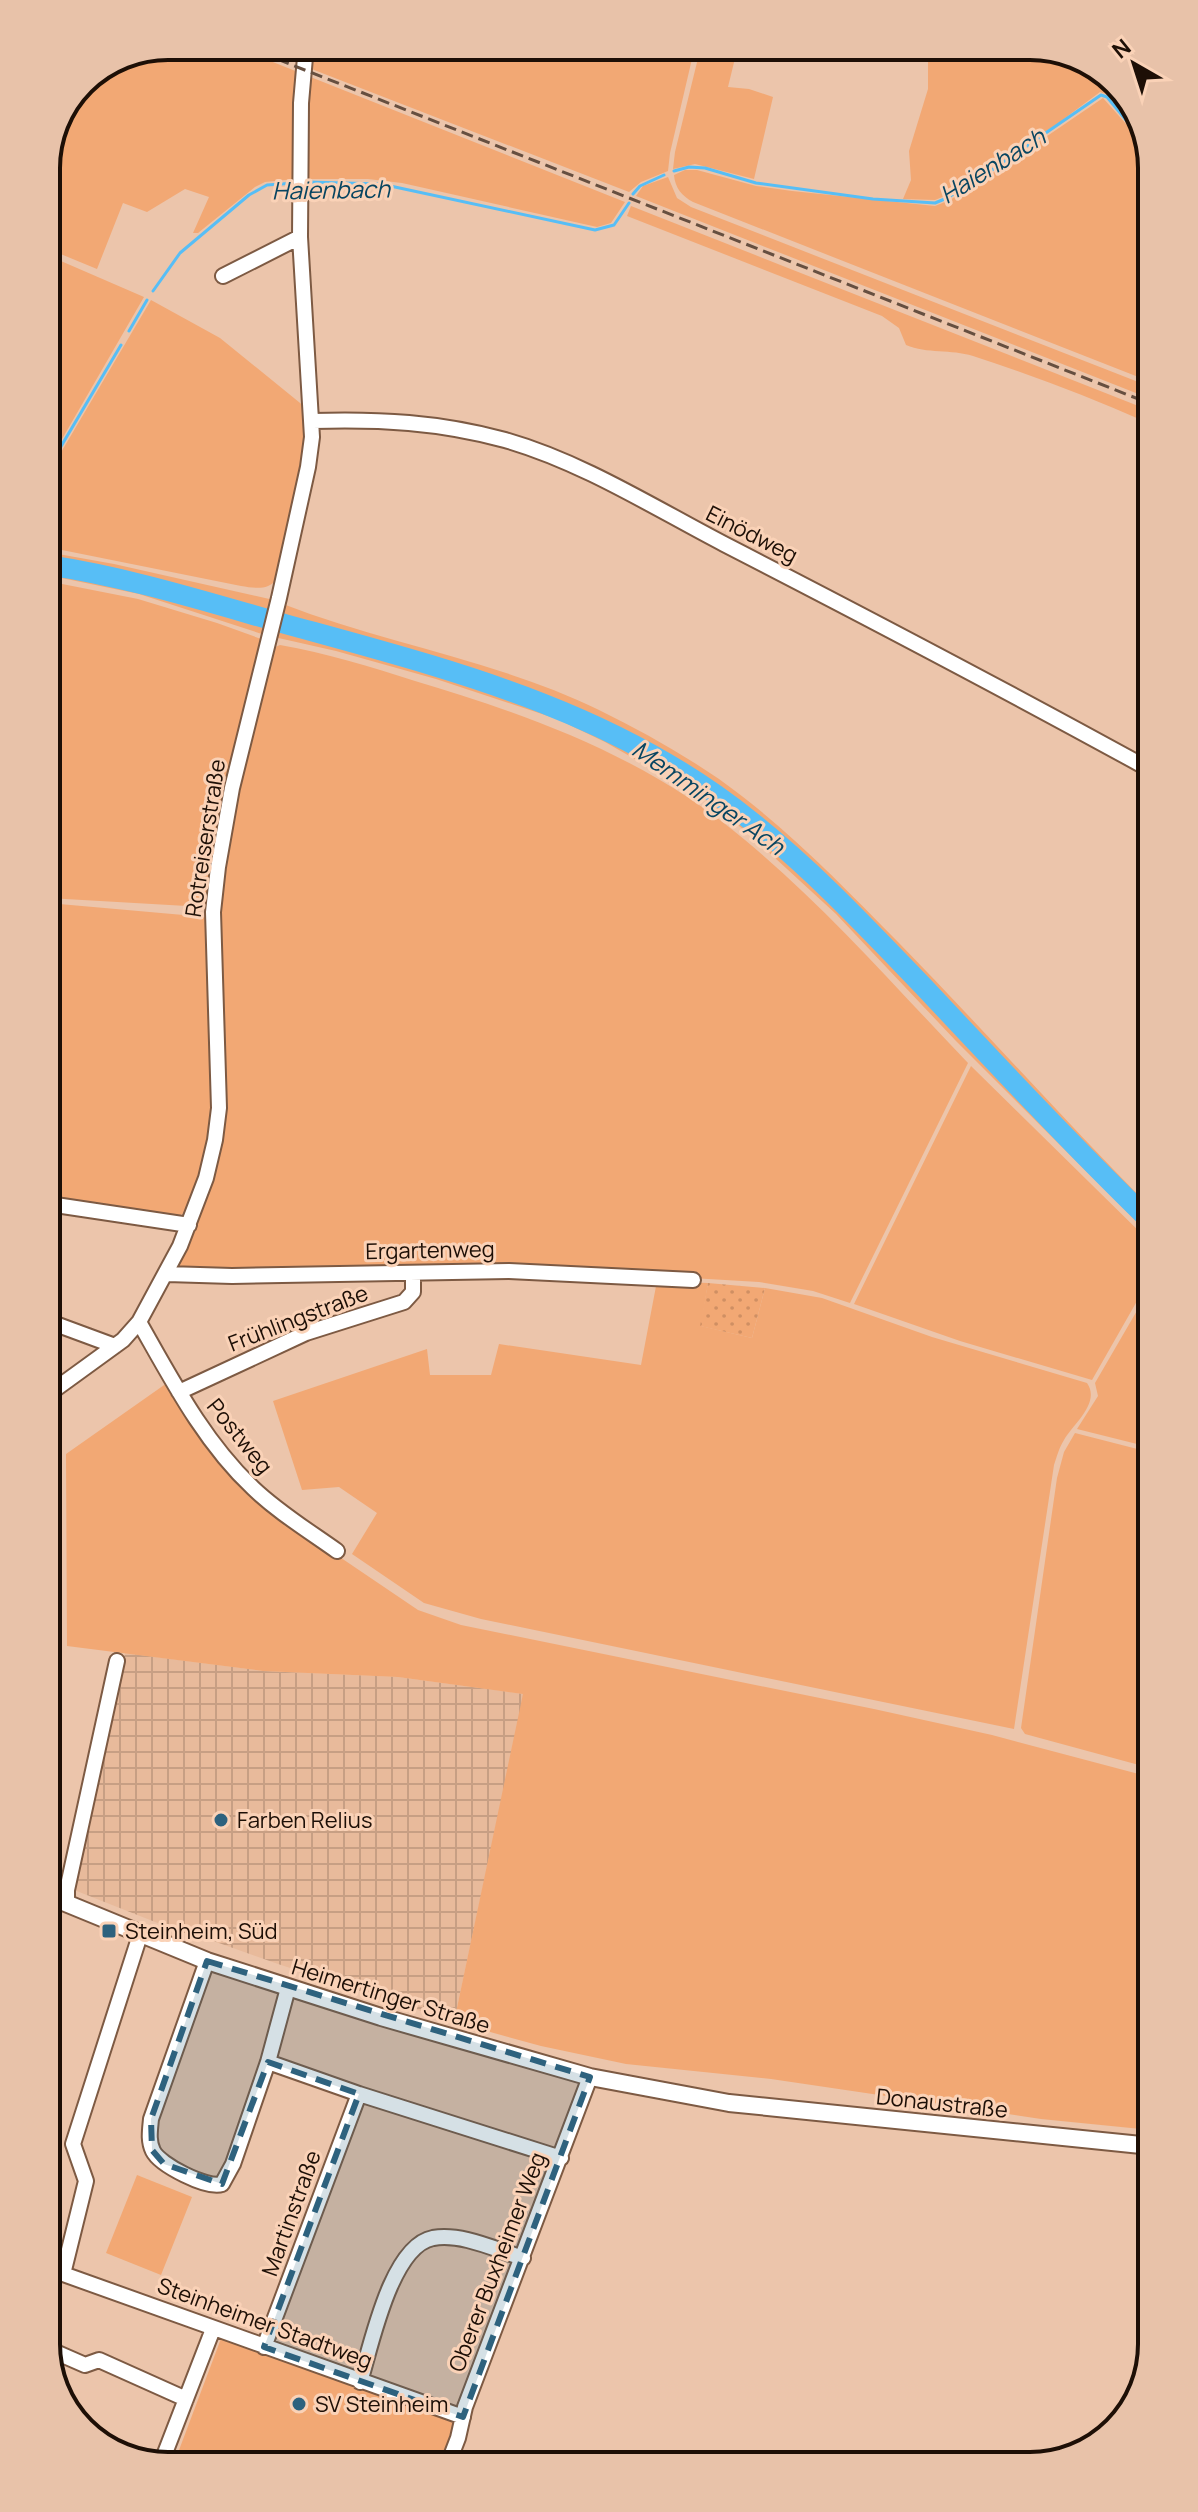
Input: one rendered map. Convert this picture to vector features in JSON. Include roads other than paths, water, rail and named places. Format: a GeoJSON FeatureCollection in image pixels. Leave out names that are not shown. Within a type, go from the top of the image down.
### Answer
{"type":"FeatureCollection","features":[{"type":"Feature","properties":{"kind":"street","name":"Rotreiserstraße"},"geometry":{"type":"LineString","coordinates":[[60,1386],[115,1346],[139,1322],[167,1274],[189,1225],[211,1158],[219,1108],[213,912],[218,867],[232,788],[308,467],[312,421],[300,237],[301,103],[305,60]]}},
{"type":"Feature","properties":{"kind":"street"},"geometry":{"type":"LineString","coordinates":[[223,276],[300,237]]}},
{"type":"Feature","properties":{"kind":"street","name":"Einödweg"},"geometry":{"type":"LineString","coordinates":[[312,421],[373,419],[419,423],[506,440],[554,457],[1138,763]]}},
{"type":"Feature","properties":{"kind":"street"},"geometry":{"type":"LineString","coordinates":[[60,1206],[189,1225]]}},
{"type":"Feature","properties":{"kind":"street","name":"Ergartenweg"},"geometry":{"type":"LineString","coordinates":[[167,1274],[232,1276],[531,1271],[693,1280]]}},
{"type":"Feature","properties":{"kind":"street","name":"Frühlingstraße"},"geometry":{"type":"LineString","coordinates":[[179,1392],[306,1333],[404,1302],[413,1292],[413,1273]]}},
{"type":"Feature","properties":{"kind":"street","name":"Postweg"},"geometry":{"type":"LineString","coordinates":[[139,1322],[208,1435],[252,1487],[337,1551]]}},
{"type":"Feature","properties":{"kind":"street"},"geometry":{"type":"LineString","coordinates":[[60,1326],[115,1346]]}},
{"type":"Feature","properties":{"kind":"street"},"geometry":{"type":"LineString","coordinates":[[60,1899],[67,1890],[117,1661]]}},
{"type":"Feature","properties":{"kind":"street","name":"Heimertinger Straße"},"geometry":{"type":"LineString","coordinates":[[60,1900],[207,1961],[288,1988],[590,2077],[729,2103]]}},
{"type":"Feature","properties":{"kind":"street"},"geometry":{"type":"LineString","coordinates":[[60,2263],[86,2181],[73,2144],[140,1935]]}},
{"type":"Feature","properties":{"kind":"street"},"geometry":{"type":"LineString","coordinates":[[207,1961],[151,2119],[149,2140],[158,2159],[210,2185],[222,2184],[233,2164],[268,2062],[288,1988]]}},
{"type":"Feature","properties":{"kind":"street"},"geometry":{"type":"LineString","coordinates":[[268,2062],[561,2158]]}},
{"type":"Feature","properties":{"kind":"street","name":"Oberer Buxheimer Weg"},"geometry":{"type":"LineString","coordinates":[[453,2452],[590,2077]]}},
{"type":"Feature","properties":{"kind":"street","name":"Martinstraße"},"geometry":{"type":"LineString","coordinates":[[264,2347],[359,2094]]}},
{"type":"Feature","properties":{"kind":"street","name":"Donaustraße"},"geometry":{"type":"LineString","coordinates":[[729,2103],[1138,2145]]}},
{"type":"Feature","properties":{"kind":"street"},"geometry":{"type":"LineString","coordinates":[[360,2382],[389,2289],[405,2258],[420,2243],[433,2238],[460,2238],[523,2258]]}},
{"type":"Feature","properties":{"kind":"street","name":"Steinheimer Stadtweg"},"geometry":{"type":"LineString","coordinates":[[60,2273],[463,2417]]}},
{"type":"Feature","properties":{"kind":"street"},"geometry":{"type":"LineString","coordinates":[[165,2452],[213,2329]]}},
{"type":"Feature","properties":{"kind":"street"},"geometry":{"type":"LineString","coordinates":[[61,2354],[85,2365],[99,2360],[186,2399]]}},
{"type":"Feature","properties":{"kind":"waterway","name":"Haienbach"},"geometry":{"type":"LineString","coordinates":[[674,171],[689,167],[705,168],[756,183],[873,199],[935,203],[989,172],[1101,95],[1107,97],[1127,121]]}},
{"type":"Feature","properties":{"kind":"waterway","name":"Haienbach"},"geometry":{"type":"LineString","coordinates":[[633,194],[640,186],[664,175]]}},
{"type":"Feature","properties":{"kind":"waterway","name":"Haienbach"},"geometry":{"type":"LineString","coordinates":[[307,182],[381,184],[595,230],[614,225],[629,203]]}},
{"type":"Feature","properties":{"kind":"waterway","name":"Haienbach"},"geometry":{"type":"LineString","coordinates":[[153,291],[180,253],[249,195],[267,185],[295,183]]}},
{"type":"Feature","properties":{"kind":"waterway","name":"Haienbach"},"geometry":{"type":"LineString","coordinates":[[129,331],[147,300]]}},
{"type":"Feature","properties":{"kind":"waterway","name":"Haienbach"},"geometry":{"type":"LineString","coordinates":[[60,448],[121,345]]}},
{"type":"Feature","properties":{"kind":"waterway","name":"Memminger Ach"},"geometry":{"type":"LineString","coordinates":[[60,567],[167,591],[470,677],[587,722],[644,750],[751,821],[818,880],[1138,1209]]}},
{"type":"Feature","properties":{"kind":"railway"},"geometry":{"type":"LineString","coordinates":[[279,60],[1138,399]]}},
{"type":"Feature","properties":{"kind":"place","name":"Farben Relius"},"geometry":{"type":"Point","coordinates":[221,1820]}},
{"type":"Feature","properties":{"kind":"place","name":"Steinheim, Süd"},"geometry":{"type":"Point","coordinates":[109,1931]}},
{"type":"Feature","properties":{"kind":"place","name":"SV Steinheim"},"geometry":{"type":"Point","coordinates":[299,2404]}}]}
